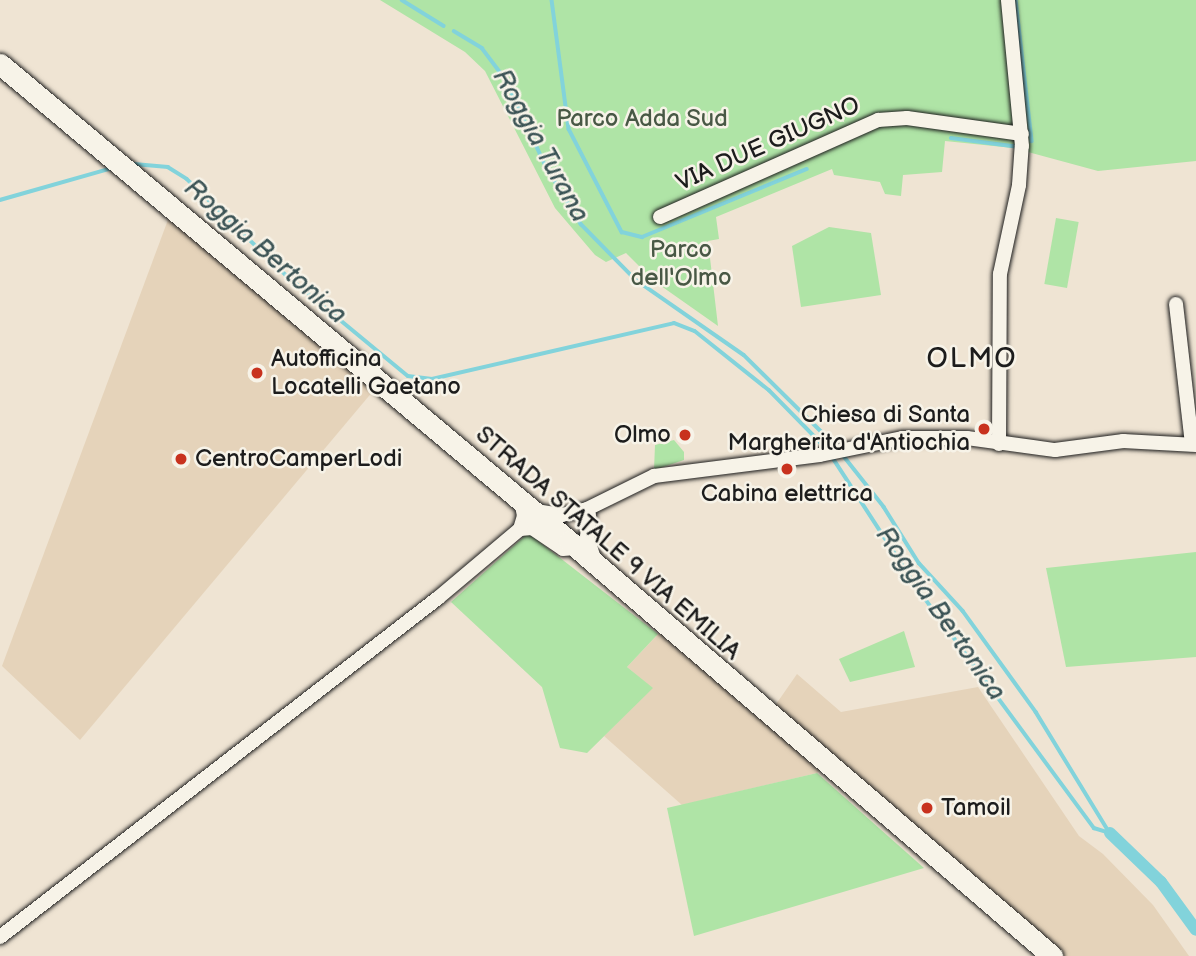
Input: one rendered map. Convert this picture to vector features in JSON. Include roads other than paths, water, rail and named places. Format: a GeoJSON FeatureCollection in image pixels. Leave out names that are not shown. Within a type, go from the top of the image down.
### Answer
{"type":"FeatureCollection","features":[{"type":"Feature","properties":{"kind":"main road","name":"STRADA STATALE 9 VIA EMILIA"},"geometry":{"type":"LineString","coordinates":[[0,64],[567,538],[1052,956]]}},
{"type":"Feature","properties":{"kind":"street"},"geometry":{"type":"LineString","coordinates":[[999,444],[1000,274],[1019,185],[1021,134],[1008,0]]}},
{"type":"Feature","properties":{"kind":"street","name":"VIA DUE GIUGNO"},"geometry":{"type":"LineString","coordinates":[[660,216],[878,120],[908,118],[1021,134]]}},
{"type":"Feature","properties":{"kind":"street"},"geometry":{"type":"LineString","coordinates":[[520,529],[532,528],[564,549],[570,518],[654,476],[825,454],[923,437],[1055,450],[1123,441],[1194,445],[1176,304]]}},
{"type":"Feature","properties":{"kind":"street"},"geometry":{"type":"LineString","coordinates":[[0,937],[438,598],[520,529],[526,505],[552,514],[587,511]]}},
{"type":"Feature","properties":{"kind":"street"},"geometry":{"type":"LineString","coordinates":[[587,511],[588,544],[599,568]]}},
{"type":"Feature","properties":{"kind":"waterway","name":"Roggia Turana"},"geometry":{"type":"LineString","coordinates":[[402,0],[444,26]]}},
{"type":"Feature","properties":{"kind":"waterway"},"geometry":{"type":"LineString","coordinates":[[552,0],[569,129],[622,232],[642,237],[807,169]]}},
{"type":"Feature","properties":{"kind":"waterway"},"geometry":{"type":"LineString","coordinates":[[1016,0],[1032,141]]}},
{"type":"Feature","properties":{"kind":"waterway","name":"Roggia Turana"},"geometry":{"type":"LineString","coordinates":[[454,31],[482,48],[506,80],[546,166],[581,224],[636,280],[744,355],[836,446]]}},
{"type":"Feature","properties":{"kind":"waterway"},"geometry":{"type":"LineString","coordinates":[[951,138],[1013,146]]}},
{"type":"Feature","properties":{"kind":"waterway","name":"Roggia Bertonica"},"geometry":{"type":"LineString","coordinates":[[134,164],[168,167],[187,179],[286,275],[408,376],[432,379],[674,323],[695,331],[769,390],[827,449]]}},
{"type":"Feature","properties":{"kind":"waterway","name":"Roggia Bertonica"},"geometry":{"type":"LineString","coordinates":[[0,200],[112,168]]}},
{"type":"Feature","properties":{"kind":"waterway","name":"Roggia Turana"},"geometry":{"type":"LineString","coordinates":[[843,455],[884,507],[919,563],[963,611],[1036,712],[1110,833]]}},
{"type":"Feature","properties":{"kind":"waterway","name":"Roggia Bertonica"},"geometry":{"type":"LineString","coordinates":[[833,458],[918,589],[1094,828],[1110,833]]}},
{"type":"Feature","properties":{"kind":"waterway"},"geometry":{"type":"LineString","coordinates":[[1110,833],[1161,882],[1196,930]]}},
{"type":"Feature","properties":{"kind":"place","name":"Autofficina Locatelli Gaetano"},"geometry":{"type":"Point","coordinates":[257,373]}},
{"type":"Feature","properties":{"kind":"place","name":"Chiesa di Santa Margherita d'Antiochia"},"geometry":{"type":"Point","coordinates":[984,429]}},
{"type":"Feature","properties":{"kind":"place","name":"Olmo"},"geometry":{"type":"Point","coordinates":[685,435]}},
{"type":"Feature","properties":{"kind":"place","name":"CentroCamperLodi"},"geometry":{"type":"Point","coordinates":[181,459]}},
{"type":"Feature","properties":{"kind":"place","name":"Cabina elettrica"},"geometry":{"type":"Point","coordinates":[787,469]}},
{"type":"Feature","properties":{"kind":"place","name":"Tamoil"},"geometry":{"type":"Point","coordinates":[927,808]}},
{"type":"Feature","properties":{"kind":"district","name":"OLMO"},"geometry":{"type":"Point","coordinates":[972,359]}},
{"type":"Feature","properties":{"kind":"park label","name":"Parco Adda Sud"},"geometry":{"type":"Point","coordinates":[642,119]}},
{"type":"Feature","properties":{"kind":"park label","name":"Parco dell'Olmo"},"geometry":{"type":"Point","coordinates":[681,264]}}]}
